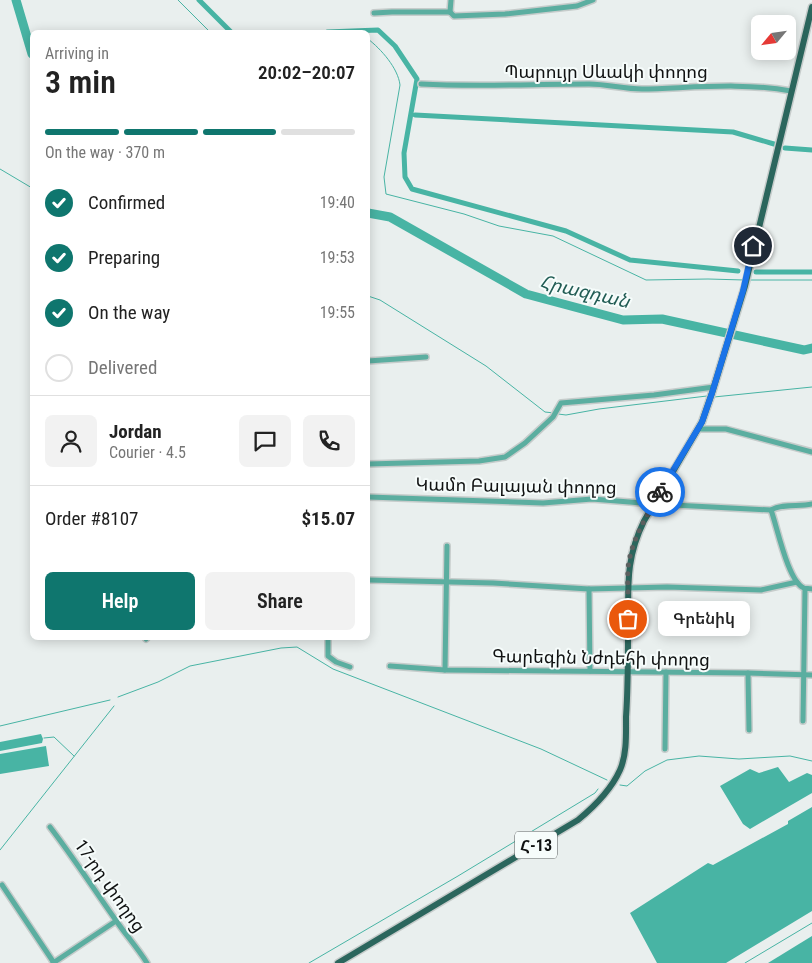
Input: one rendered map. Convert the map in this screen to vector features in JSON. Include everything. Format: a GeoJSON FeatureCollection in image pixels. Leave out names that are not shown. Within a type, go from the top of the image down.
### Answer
{"type":"FeatureCollection","features":[{"type":"Feature","properties":{"kind":"main road","name":"Հ-13"},"geometry":{"type":"LineString","coordinates":[[338,963],[578,820],[594,806],[620,769],[624,753],[628,672],[629,565],[634,545],[654,504],[698,429],[713,390],[745,286],[812,6]]}},
{"type":"Feature","properties":{"kind":"street"},"geometry":{"type":"LineString","coordinates":[[450,12],[451,0]]}},
{"type":"Feature","properties":{"kind":"street"},"geometry":{"type":"LineString","coordinates":[[374,13],[450,12],[454,16],[506,14],[577,6],[593,0]]}},
{"type":"Feature","properties":{"kind":"street","name":"Պարույր Սևակի փողոց"},"geometry":{"type":"LineString","coordinates":[[421,84],[458,86],[592,84],[640,89],[696,86],[772,88],[791,91]]}},
{"type":"Feature","properties":{"kind":"street"},"geometry":{"type":"LineString","coordinates":[[370,361],[426,357]]}},
{"type":"Feature","properties":{"kind":"street"},"geometry":{"type":"LineString","coordinates":[[370,464],[479,461],[505,457],[525,443],[554,417],[561,403],[713,390]]}},
{"type":"Feature","properties":{"kind":"street"},"geometry":{"type":"LineString","coordinates":[[698,429],[726,429],[812,452]]}},
{"type":"Feature","properties":{"kind":"street","name":"Կամո Բալայան փողոց"},"geometry":{"type":"LineString","coordinates":[[370,497],[543,503],[592,498],[654,504],[771,510],[776,507],[812,504]]}},
{"type":"Feature","properties":{"kind":"street"},"geometry":{"type":"LineString","coordinates":[[771,510],[786,559],[797,582],[805,589],[812,589]]}},
{"type":"Feature","properties":{"kind":"street"},"geometry":{"type":"LineString","coordinates":[[445,670],[447,546]]}},
{"type":"Feature","properties":{"kind":"street"},"geometry":{"type":"LineString","coordinates":[[370,580],[589,589],[686,588],[762,590],[797,582]]}},
{"type":"Feature","properties":{"kind":"street"},"geometry":{"type":"LineString","coordinates":[[589,589],[590,671]]}},
{"type":"Feature","properties":{"kind":"street"},"geometry":{"type":"LineString","coordinates":[[803,721],[805,589]]}},
{"type":"Feature","properties":{"kind":"street"},"geometry":{"type":"LineString","coordinates":[[328,640],[328,656],[350,667]]}},
{"type":"Feature","properties":{"kind":"street","name":"Գարեգին Նժդեհի փողոց"},"geometry":{"type":"LineString","coordinates":[[390,666],[445,670],[748,673],[812,676]]}},
{"type":"Feature","properties":{"kind":"street"},"geometry":{"type":"LineString","coordinates":[[665,748],[666,672]]}},
{"type":"Feature","properties":{"kind":"street"},"geometry":{"type":"LineString","coordinates":[[748,673],[749,730]]}},
{"type":"Feature","properties":{"kind":"street","name":"17-րդ փողոց"},"geometry":{"type":"LineString","coordinates":[[50,827],[80,866],[116,921],[129,936],[147,963]]}},
{"type":"Feature","properties":{"kind":"street"},"geometry":{"type":"LineString","coordinates":[[2,885],[54,963],[116,921]]}},
{"type":"Feature","properties":{"kind":"shaded area"},"geometry":{"type":"Polygon","coordinates":[[[41,734],[42,743],[0,751],[0,742],[41,734]]]}},
{"type":"Feature","properties":{"kind":"shaded area"},"geometry":{"type":"Polygon","coordinates":[[[46,746],[49,766],[0,774],[0,754],[46,746]]]}},
{"type":"Feature","properties":{"kind":"shaded area"},"geometry":{"type":"Polygon","coordinates":[[[778,767],[789,782],[807,773],[812,775],[812,793],[750,829],[743,824],[720,786],[750,769],[759,773],[778,767]]]}},
{"type":"Feature","properties":{"kind":"shaded area"},"geometry":{"type":"Polygon","coordinates":[[[812,807],[812,911],[726,963],[657,963],[630,913],[708,863],[713,865],[788,824],[788,821],[812,807]]]}},
{"type":"Feature","properties":{"kind":"shaded area"},"geometry":{"type":"Polygon","coordinates":[[[812,936],[812,963],[768,963],[812,936]]]}},
{"type":"Feature","properties":{"kind":"waterway","name":"Հրազդան"},"geometry":{"type":"LineString","coordinates":[[16,0],[30,47]]}},
{"type":"Feature","properties":{"kind":"waterway"},"geometry":{"type":"LineString","coordinates":[[178,0],[208,30]]}},
{"type":"Feature","properties":{"kind":"waterway"},"geometry":{"type":"LineString","coordinates":[[199,0],[229,30]]}},
{"type":"Feature","properties":{"kind":"waterway"},"geometry":{"type":"LineString","coordinates":[[370,30],[378,30],[395,46],[417,79],[404,153],[405,177],[412,189],[566,231],[630,260],[738,271]]}},
{"type":"Feature","properties":{"kind":"waterway"},"geometry":{"type":"LineString","coordinates":[[370,41],[388,59],[396,72],[400,85],[384,177],[386,194],[464,214],[499,226],[553,236],[646,280],[744,280]]}},
{"type":"Feature","properties":{"kind":"waterway"},"geometry":{"type":"LineString","coordinates":[[415,115],[733,132],[774,144]]}},
{"type":"Feature","properties":{"kind":"waterway"},"geometry":{"type":"LineString","coordinates":[[785,148],[812,150]]}},
{"type":"Feature","properties":{"kind":"waterway"},"geometry":{"type":"LineString","coordinates":[[0,169],[30,187]]}},
{"type":"Feature","properties":{"kind":"waterway","name":"Հրազդան"},"geometry":{"type":"LineString","coordinates":[[370,213],[390,217],[526,294],[623,320],[662,319],[804,350],[812,348]]}},
{"type":"Feature","properties":{"kind":"waterway"},"geometry":{"type":"LineString","coordinates":[[756,272],[812,272]]}},
{"type":"Feature","properties":{"kind":"waterway"},"geometry":{"type":"LineString","coordinates":[[748,280],[812,280]]}},
{"type":"Feature","properties":{"kind":"waterway"},"geometry":{"type":"LineString","coordinates":[[370,297],[380,300],[486,366],[545,412],[554,413]]}},
{"type":"Feature","properties":{"kind":"waterway"},"geometry":{"type":"LineString","coordinates":[[714,397],[812,387]]}},
{"type":"Feature","properties":{"kind":"waterway"},"geometry":{"type":"LineString","coordinates":[[558,414],[566,415],[599,409],[707,396]]}},
{"type":"Feature","properties":{"kind":"waterway"},"geometry":{"type":"LineString","coordinates":[[118,697],[158,682],[190,666],[281,648],[297,647],[333,669],[541,749],[607,780]]}},
{"type":"Feature","properties":{"kind":"waterway"},"geometry":{"type":"LineString","coordinates":[[0,726],[110,700]]}},
{"type":"Feature","properties":{"kind":"waterway"},"geometry":{"type":"LineString","coordinates":[[0,850],[114,706]]}},
{"type":"Feature","properties":{"kind":"waterway"},"geometry":{"type":"LineString","coordinates":[[44,738],[54,737],[74,756]]}},
{"type":"Feature","properties":{"kind":"waterway"},"geometry":{"type":"LineString","coordinates":[[620,785],[627,786],[645,771],[667,760],[699,756],[739,759],[790,756],[812,761]]}},
{"type":"Feature","properties":{"kind":"waterway"},"geometry":{"type":"LineString","coordinates":[[309,963],[458,876],[595,793],[598,789]]}},
{"type":"Feature","properties":{"kind":"waterway"},"geometry":{"type":"LineString","coordinates":[[745,963],[812,923]]}},
{"type":"Feature","properties":{"kind":"way so far"},"geometry":{"type":"LineString","coordinates":[[628,619],[628,572],[631,555],[636,537],[660,492]]}},
{"type":"Feature","properties":{"kind":"place","name":"Գրենիկ"},"geometry":{"type":"Point","coordinates":[628,619]}},
{"type":"Feature","properties":{"kind":"route"},"geometry":{"type":"LineString","coordinates":[[660,492],[702,422],[743,291],[753,246]]}}]}
